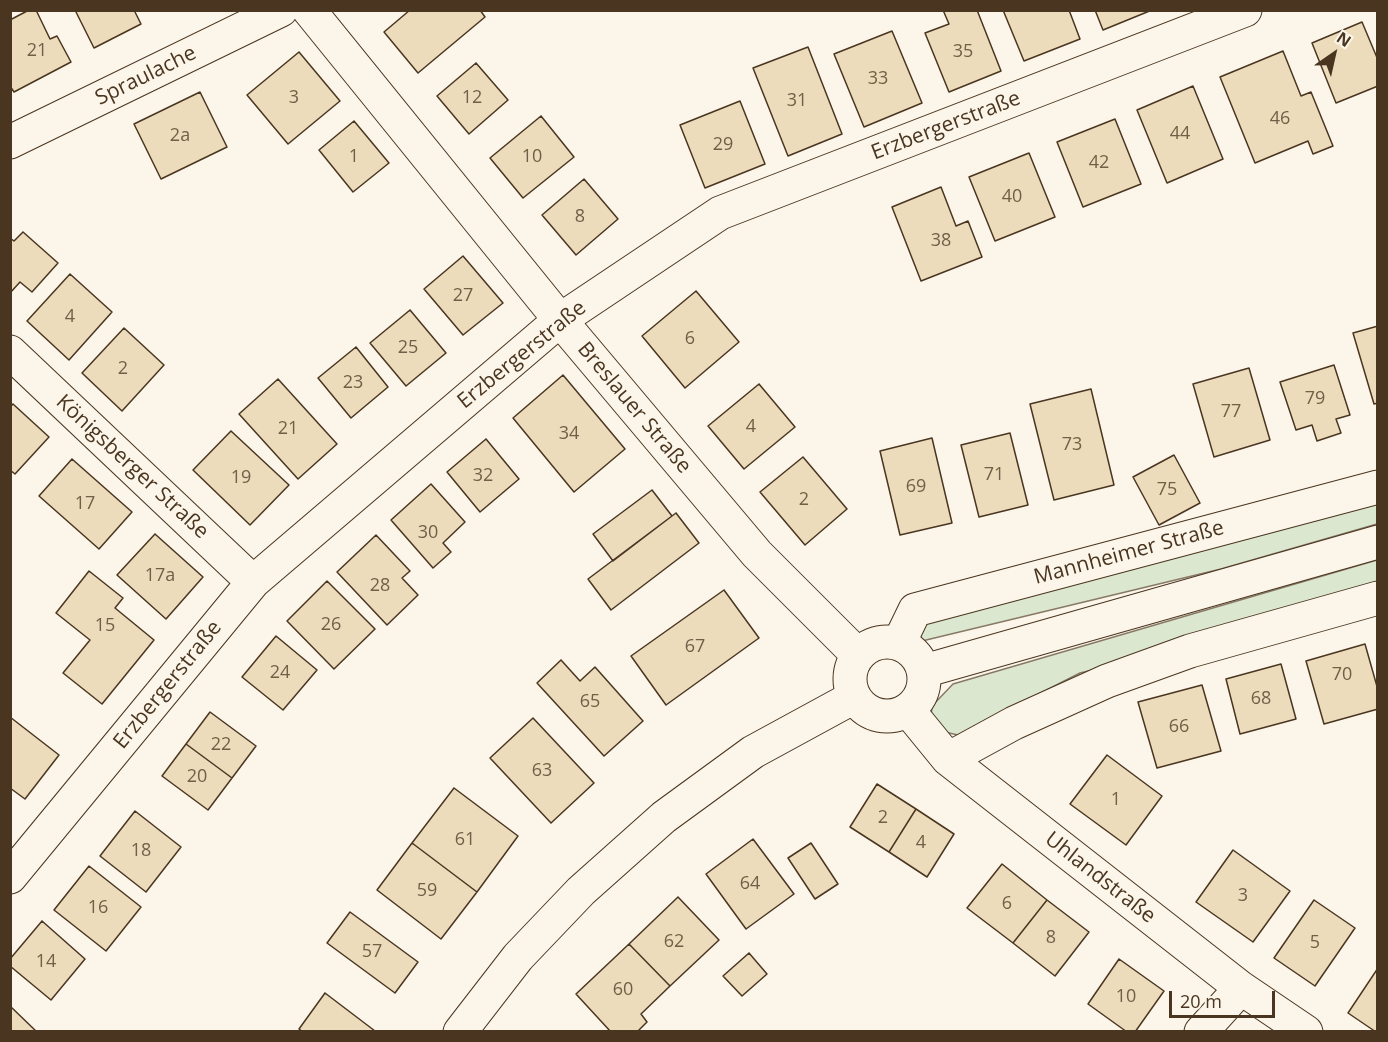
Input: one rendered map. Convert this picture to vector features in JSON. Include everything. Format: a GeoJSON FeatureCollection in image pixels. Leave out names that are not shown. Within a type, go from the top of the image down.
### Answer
{"type":"FeatureCollection","features":[{"type":"Feature","properties":{"kind":"street","name":"Spraulache"},"geometry":{"type":"LineString","coordinates":[[10,142],[281,10]]}},
{"type":"Feature","properties":{"kind":"street","name":"Breslauer Straße"},"geometry":{"type":"LineString","coordinates":[[309,10],[560,320],[757,554],[858,655]]}},
{"type":"Feature","properties":{"kind":"street","name":"Erzbergerstraße"},"geometry":{"type":"LineString","coordinates":[[10,877],[253,582],[560,320],[720,213],[1245,10]]}},
{"type":"Feature","properties":{"kind":"street","name":"Königsberger Straße"},"geometry":{"type":"LineString","coordinates":[[10,352],[253,582]]}},
{"type":"Feature","properties":{"kind":"street","name":"Mannheimer Straße"},"geometry":{"type":"LineString","coordinates":[[899,643],[915,610],[1377,487]]}},
{"type":"Feature","properties":{"kind":"street"},"geometry":{"type":"LineString","coordinates":[[924,671],[1377,542]]}},
{"type":"Feature","properties":{"kind":"street"},"geometry":{"type":"LineString","coordinates":[[948,759],[1014,723],[1107,681],[1190,651],[1377,598]]}},
{"type":"Feature","properties":{"kind":"street"},"geometry":{"type":"LineString","coordinates":[[875,643],[899,643],[912,651],[919,660],[924,671],[923,691],[908,710],[895,715],[878,715],[864,708],[854,697],[850,675],[852,664],[858,655],[875,643]]}},
{"type":"Feature","properties":{"kind":"street"},"geometry":{"type":"LineString","coordinates":[[460,1032],[526,949],[581,891],[664,817],[753,752],[854,697]]}},
{"type":"Feature","properties":{"kind":"street","name":"Uhlandstraße"},"geometry":{"type":"LineString","coordinates":[[908,710],[948,759],[1241,988],[1306,1032]]}},
{"type":"Feature","properties":{"kind":"street"},"geometry":{"type":"LineString","coordinates":[[1201,1032],[1241,988]]}},
{"type":"Feature","properties":{"kind":"green space"},"geometry":{"type":"Polygon","coordinates":[[[1377,499],[1377,524],[1221,569],[922,641],[916,640],[915,624],[1377,499]]]}},
{"type":"Feature","properties":{"kind":"green space"},"geometry":{"type":"Polygon","coordinates":[[[1377,560],[1377,583],[1150,656],[1080,673],[958,735],[940,731],[931,717],[932,706],[953,684],[1377,560]]]}},
{"type":"Feature","properties":{"kind":"building"},"geometry":{"type":"Polygon","coordinates":[[[29,10],[36,10],[50,39],[57,36],[71,62],[14,92],[10,86],[10,20],[29,10]]]}},
{"type":"Feature","properties":{"kind":"building"},"geometry":{"type":"Polygon","coordinates":[[[75,10],[134,10],[141,24],[94,48],[75,10]]]}},
{"type":"Feature","properties":{"kind":"building"},"geometry":{"type":"Polygon","coordinates":[[[410,10],[480,10],[485,17],[418,73],[384,32],[410,10]]]}},
{"type":"Feature","properties":{"kind":"building"},"geometry":{"type":"Polygon","coordinates":[[[943,10],[977,10],[1001,71],[949,92],[925,33],[949,24],[943,10]]]}},
{"type":"Feature","properties":{"kind":"building"},"geometry":{"type":"Polygon","coordinates":[[[1003,10],[1069,10],[1080,39],[1024,61],[1003,10]]]}},
{"type":"Feature","properties":{"kind":"building"},"geometry":{"type":"Polygon","coordinates":[[[1095,10],[1152,10],[1103,30],[1095,10]]]}},
{"type":"Feature","properties":{"kind":"building"},"geometry":{"type":"Polygon","coordinates":[[[1362,22],[1378,60],[1378,86],[1336,103],[1312,43],[1362,22]]]}},
{"type":"Feature","properties":{"kind":"building"},"geometry":{"type":"Polygon","coordinates":[[[892,31],[922,103],[864,127],[834,54],[892,31]]]}},
{"type":"Feature","properties":{"kind":"building"},"geometry":{"type":"Polygon","coordinates":[[[808,47],[842,134],[788,156],[753,68],[808,47]]]}},
{"type":"Feature","properties":{"kind":"building"},"geometry":{"type":"Polygon","coordinates":[[[1283,51],[1301,96],[1311,92],[1333,146],[1313,154],[1308,141],[1255,163],[1220,77],[1283,51]]]}},
{"type":"Feature","properties":{"kind":"building"},"geometry":{"type":"Polygon","coordinates":[[[299,52],[340,101],[288,144],[247,95],[299,52]]]}},
{"type":"Feature","properties":{"kind":"building"},"geometry":{"type":"Polygon","coordinates":[[[476,63],[508,100],[469,134],[437,96],[476,63]]]}},
{"type":"Feature","properties":{"kind":"building"},"geometry":{"type":"Polygon","coordinates":[[[1193,86],[1223,159],[1167,183],[1137,110],[1193,86]]]}},
{"type":"Feature","properties":{"kind":"building"},"geometry":{"type":"Polygon","coordinates":[[[200,92],[227,147],[161,179],[134,124],[200,92]]]}},
{"type":"Feature","properties":{"kind":"building"},"geometry":{"type":"Polygon","coordinates":[[[740,101],[765,164],[705,188],[680,125],[740,101]]]}},
{"type":"Feature","properties":{"kind":"building"},"geometry":{"type":"Polygon","coordinates":[[[541,116],[574,157],[523,198],[490,158],[541,116]]]}},
{"type":"Feature","properties":{"kind":"building"},"geometry":{"type":"Polygon","coordinates":[[[1115,119],[1141,184],[1083,207],[1057,142],[1115,119]]]}},
{"type":"Feature","properties":{"kind":"building"},"geometry":{"type":"Polygon","coordinates":[[[354,121],[389,163],[353,192],[319,150],[354,121]]]}},
{"type":"Feature","properties":{"kind":"building"},"geometry":{"type":"Polygon","coordinates":[[[1029,153],[1055,217],[995,241],[969,177],[1029,153]]]}},
{"type":"Feature","properties":{"kind":"building"},"geometry":{"type":"Polygon","coordinates":[[[584,179],[618,219],[576,255],[542,215],[584,179]]]}},
{"type":"Feature","properties":{"kind":"building"},"geometry":{"type":"Polygon","coordinates":[[[941,187],[956,226],[968,221],[982,257],[921,281],[892,207],[941,187]]]}},
{"type":"Feature","properties":{"kind":"building"},"geometry":{"type":"Polygon","coordinates":[[[23,232],[58,263],[32,292],[20,282],[10,293],[10,238],[14,241],[23,232]]]}},
{"type":"Feature","properties":{"kind":"building"},"geometry":{"type":"Polygon","coordinates":[[[463,256],[503,303],[463,335],[424,289],[463,256]]]}},
{"type":"Feature","properties":{"kind":"building"},"geometry":{"type":"Polygon","coordinates":[[[70,274],[112,312],[69,360],[27,321],[70,274]]]}},
{"type":"Feature","properties":{"kind":"building"},"geometry":{"type":"Polygon","coordinates":[[[696,291],[739,342],[685,388],[642,336],[696,291]]]}},
{"type":"Feature","properties":{"kind":"building"},"geometry":{"type":"Polygon","coordinates":[[[410,310],[446,353],[406,386],[370,343],[410,310]]]}},
{"type":"Feature","properties":{"kind":"building"},"geometry":{"type":"Polygon","coordinates":[[[1378,326],[1378,403],[1374,404],[1353,333],[1378,326]]]}},
{"type":"Feature","properties":{"kind":"building"},"geometry":{"type":"Polygon","coordinates":[[[124,328],[164,365],[122,411],[82,373],[124,328]]]}},
{"type":"Feature","properties":{"kind":"building"},"geometry":{"type":"Polygon","coordinates":[[[356,347],[388,387],[351,418],[318,378],[356,347]]]}},
{"type":"Feature","properties":{"kind":"building"},"geometry":{"type":"Polygon","coordinates":[[[1334,365],[1350,415],[1336,419],[1341,433],[1317,441],[1312,425],[1296,430],[1280,382],[1334,365]]]}},
{"type":"Feature","properties":{"kind":"building"},"geometry":{"type":"Polygon","coordinates":[[[1249,368],[1270,440],[1214,457],[1193,384],[1249,368]]]}},
{"type":"Feature","properties":{"kind":"building"},"geometry":{"type":"Polygon","coordinates":[[[563,375],[625,449],[574,492],[513,418],[563,375]]]}},
{"type":"Feature","properties":{"kind":"building"},"geometry":{"type":"Polygon","coordinates":[[[278,379],[337,444],[298,479],[239,414],[278,379]]]}},
{"type":"Feature","properties":{"kind":"building"},"geometry":{"type":"Polygon","coordinates":[[[759,384],[795,427],[744,469],[708,426],[759,384]]]}},
{"type":"Feature","properties":{"kind":"building"},"geometry":{"type":"Polygon","coordinates":[[[1091,389],[1114,485],[1054,500],[1030,404],[1091,389]]]}},
{"type":"Feature","properties":{"kind":"building"},"geometry":{"type":"Polygon","coordinates":[[[13,404],[49,437],[15,474],[10,470],[10,407],[13,404]]]}},
{"type":"Feature","properties":{"kind":"building"},"geometry":{"type":"Polygon","coordinates":[[[231,431],[289,485],[250,525],[193,470],[231,431]]]}},
{"type":"Feature","properties":{"kind":"building"},"geometry":{"type":"Polygon","coordinates":[[[1010,433],[1028,505],[979,517],[961,445],[1010,433]]]}},
{"type":"Feature","properties":{"kind":"building"},"geometry":{"type":"Polygon","coordinates":[[[932,438],[952,523],[900,535],[880,451],[932,438]]]}},
{"type":"Feature","properties":{"kind":"building"},"geometry":{"type":"Polygon","coordinates":[[[486,439],[519,479],[480,512],[447,472],[486,439]]]}},
{"type":"Feature","properties":{"kind":"building"},"geometry":{"type":"Polygon","coordinates":[[[1174,455],[1200,503],[1159,525],[1133,477],[1174,455]]]}},
{"type":"Feature","properties":{"kind":"building"},"geometry":{"type":"Polygon","coordinates":[[[803,457],[847,509],[805,545],[760,492],[803,457]]]}},
{"type":"Feature","properties":{"kind":"building"},"geometry":{"type":"Polygon","coordinates":[[[72,459],[132,512],[99,549],[39,496],[72,459]]]}},
{"type":"Feature","properties":{"kind":"building"},"geometry":{"type":"Polygon","coordinates":[[[431,484],[465,522],[443,543],[451,552],[433,568],[391,520],[431,484]]]}},
{"type":"Feature","properties":{"kind":"building"},"geometry":{"type":"Polygon","coordinates":[[[652,490],[672,516],[613,561],[593,534],[652,490]]]}},
{"type":"Feature","properties":{"kind":"building"},"geometry":{"type":"Polygon","coordinates":[[[676,513],[699,543],[611,610],[588,579],[676,513]]]}},
{"type":"Feature","properties":{"kind":"building"},"geometry":{"type":"Polygon","coordinates":[[[155,534],[203,577],[166,619],[117,575],[155,534]]]}},
{"type":"Feature","properties":{"kind":"building"},"geometry":{"type":"Polygon","coordinates":[[[376,535],[410,571],[402,578],[418,595],[387,625],[337,572],[376,535]]]}},
{"type":"Feature","properties":{"kind":"building"},"geometry":{"type":"Polygon","coordinates":[[[89,571],[123,598],[115,608],[154,640],[102,704],[63,673],[90,640],[56,613],[89,571]]]}},
{"type":"Feature","properties":{"kind":"building"},"geometry":{"type":"Polygon","coordinates":[[[327,581],[375,629],[334,669],[287,621],[327,581]]]}},
{"type":"Feature","properties":{"kind":"building"},"geometry":{"type":"Polygon","coordinates":[[[724,590],[759,638],[666,705],[631,656],[724,590]]]}},
{"type":"Feature","properties":{"kind":"building"},"geometry":{"type":"Polygon","coordinates":[[[276,636],[317,670],[283,710],[242,677],[276,636]]]}},
{"type":"Feature","properties":{"kind":"building"},"geometry":{"type":"Polygon","coordinates":[[[1365,644],[1378,690],[1378,709],[1324,724],[1306,661],[1365,644]]]}},
{"type":"Feature","properties":{"kind":"building"},"geometry":{"type":"Polygon","coordinates":[[[561,660],[580,681],[595,667],[643,721],[604,756],[537,683],[561,660]]]}},
{"type":"Feature","properties":{"kind":"building"},"geometry":{"type":"Polygon","coordinates":[[[1281,664],[1296,719],[1240,734],[1226,679],[1281,664]]]}},
{"type":"Feature","properties":{"kind":"building"},"geometry":{"type":"Polygon","coordinates":[[[1202,685],[1221,751],[1157,768],[1138,702],[1202,685]]]}},
{"type":"Feature","properties":{"kind":"building"},"geometry":{"type":"Polygon","coordinates":[[[210,712],[256,746],[232,778],[186,744],[210,712]]]}},
{"type":"Feature","properties":{"kind":"building"},"geometry":{"type":"Polygon","coordinates":[[[10,717],[59,755],[25,799],[10,788],[10,717]]]}},
{"type":"Feature","properties":{"kind":"building"},"geometry":{"type":"Polygon","coordinates":[[[533,718],[594,783],[551,823],[490,758],[533,718]]]}},
{"type":"Feature","properties":{"kind":"building"},"geometry":{"type":"Polygon","coordinates":[[[186,744],[232,778],[208,810],[162,776],[186,744]]]}},
{"type":"Feature","properties":{"kind":"building"},"geometry":{"type":"Polygon","coordinates":[[[1107,755],[1162,796],[1126,845],[1070,804],[1107,755]]]}},
{"type":"Feature","properties":{"kind":"building"},"geometry":{"type":"Polygon","coordinates":[[[877,784],[916,809],[889,852],[850,827],[877,784]]]}},
{"type":"Feature","properties":{"kind":"building"},"geometry":{"type":"Polygon","coordinates":[[[454,788],[518,836],[477,892],[412,843],[454,788]]]}},
{"type":"Feature","properties":{"kind":"building"},"geometry":{"type":"Polygon","coordinates":[[[916,809],[954,834],[927,877],[889,852],[916,809]]]}},
{"type":"Feature","properties":{"kind":"building"},"geometry":{"type":"Polygon","coordinates":[[[135,811],[181,847],[146,892],[100,856],[135,811]]]}},
{"type":"Feature","properties":{"kind":"building"},"geometry":{"type":"Polygon","coordinates":[[[753,839],[794,894],[746,929],[706,874],[753,839]]]}},
{"type":"Feature","properties":{"kind":"building"},"geometry":{"type":"Polygon","coordinates":[[[412,843],[477,892],[441,939],[377,890],[412,843]]]}},
{"type":"Feature","properties":{"kind":"building"},"geometry":{"type":"Polygon","coordinates":[[[811,843],[838,884],[815,899],[788,858],[811,843]]]}},
{"type":"Feature","properties":{"kind":"building"},"geometry":{"type":"Polygon","coordinates":[[[1233,850],[1290,891],[1253,942],[1196,902],[1233,850]]]}},
{"type":"Feature","properties":{"kind":"building"},"geometry":{"type":"Polygon","coordinates":[[[1002,864],[1047,900],[1013,943],[967,908],[1002,864]]]}},
{"type":"Feature","properties":{"kind":"building"},"geometry":{"type":"Polygon","coordinates":[[[89,866],[141,907],[106,951],[54,910],[89,866]]]}},
{"type":"Feature","properties":{"kind":"building"},"geometry":{"type":"Polygon","coordinates":[[[678,897],[719,940],[670,986],[629,944],[678,897]]]}},
{"type":"Feature","properties":{"kind":"building"},"geometry":{"type":"Polygon","coordinates":[[[1047,900],[1089,932],[1055,976],[1013,943],[1047,900]]]}},
{"type":"Feature","properties":{"kind":"building"},"geometry":{"type":"Polygon","coordinates":[[[1314,900],[1355,928],[1315,986],[1274,958],[1314,900]]]}},
{"type":"Feature","properties":{"kind":"building"},"geometry":{"type":"Polygon","coordinates":[[[350,912],[418,962],[395,993],[327,943],[350,912]]]}},
{"type":"Feature","properties":{"kind":"building"},"geometry":{"type":"Polygon","coordinates":[[[42,921],[85,959],[51,1000],[10,966],[10,959],[42,921]]]}},
{"type":"Feature","properties":{"kind":"building"},"geometry":{"type":"Polygon","coordinates":[[[629,944],[670,986],[641,1014],[647,1022],[637,1032],[611,1032],[576,994],[629,944]]]}},
{"type":"Feature","properties":{"kind":"building"},"geometry":{"type":"Polygon","coordinates":[[[749,953],[767,974],[742,996],[723,976],[749,953]]]}},
{"type":"Feature","properties":{"kind":"building"},"geometry":{"type":"Polygon","coordinates":[[[1119,959],[1164,991],[1135,1032],[1127,1032],[1088,1004],[1119,959]]]}},
{"type":"Feature","properties":{"kind":"building"},"geometry":{"type":"Polygon","coordinates":[[[1378,968],[1378,1032],[1376,1032],[1348,1013],[1378,968]]]}},
{"type":"Feature","properties":{"kind":"building"},"geometry":{"type":"Polygon","coordinates":[[[325,993],[375,1032],[303,1032],[299,1029],[325,993]]]}},
{"type":"Feature","properties":{"kind":"building"},"geometry":{"type":"Polygon","coordinates":[[[10,1006],[37,1032],[10,1032],[10,1006]]]}}]}
